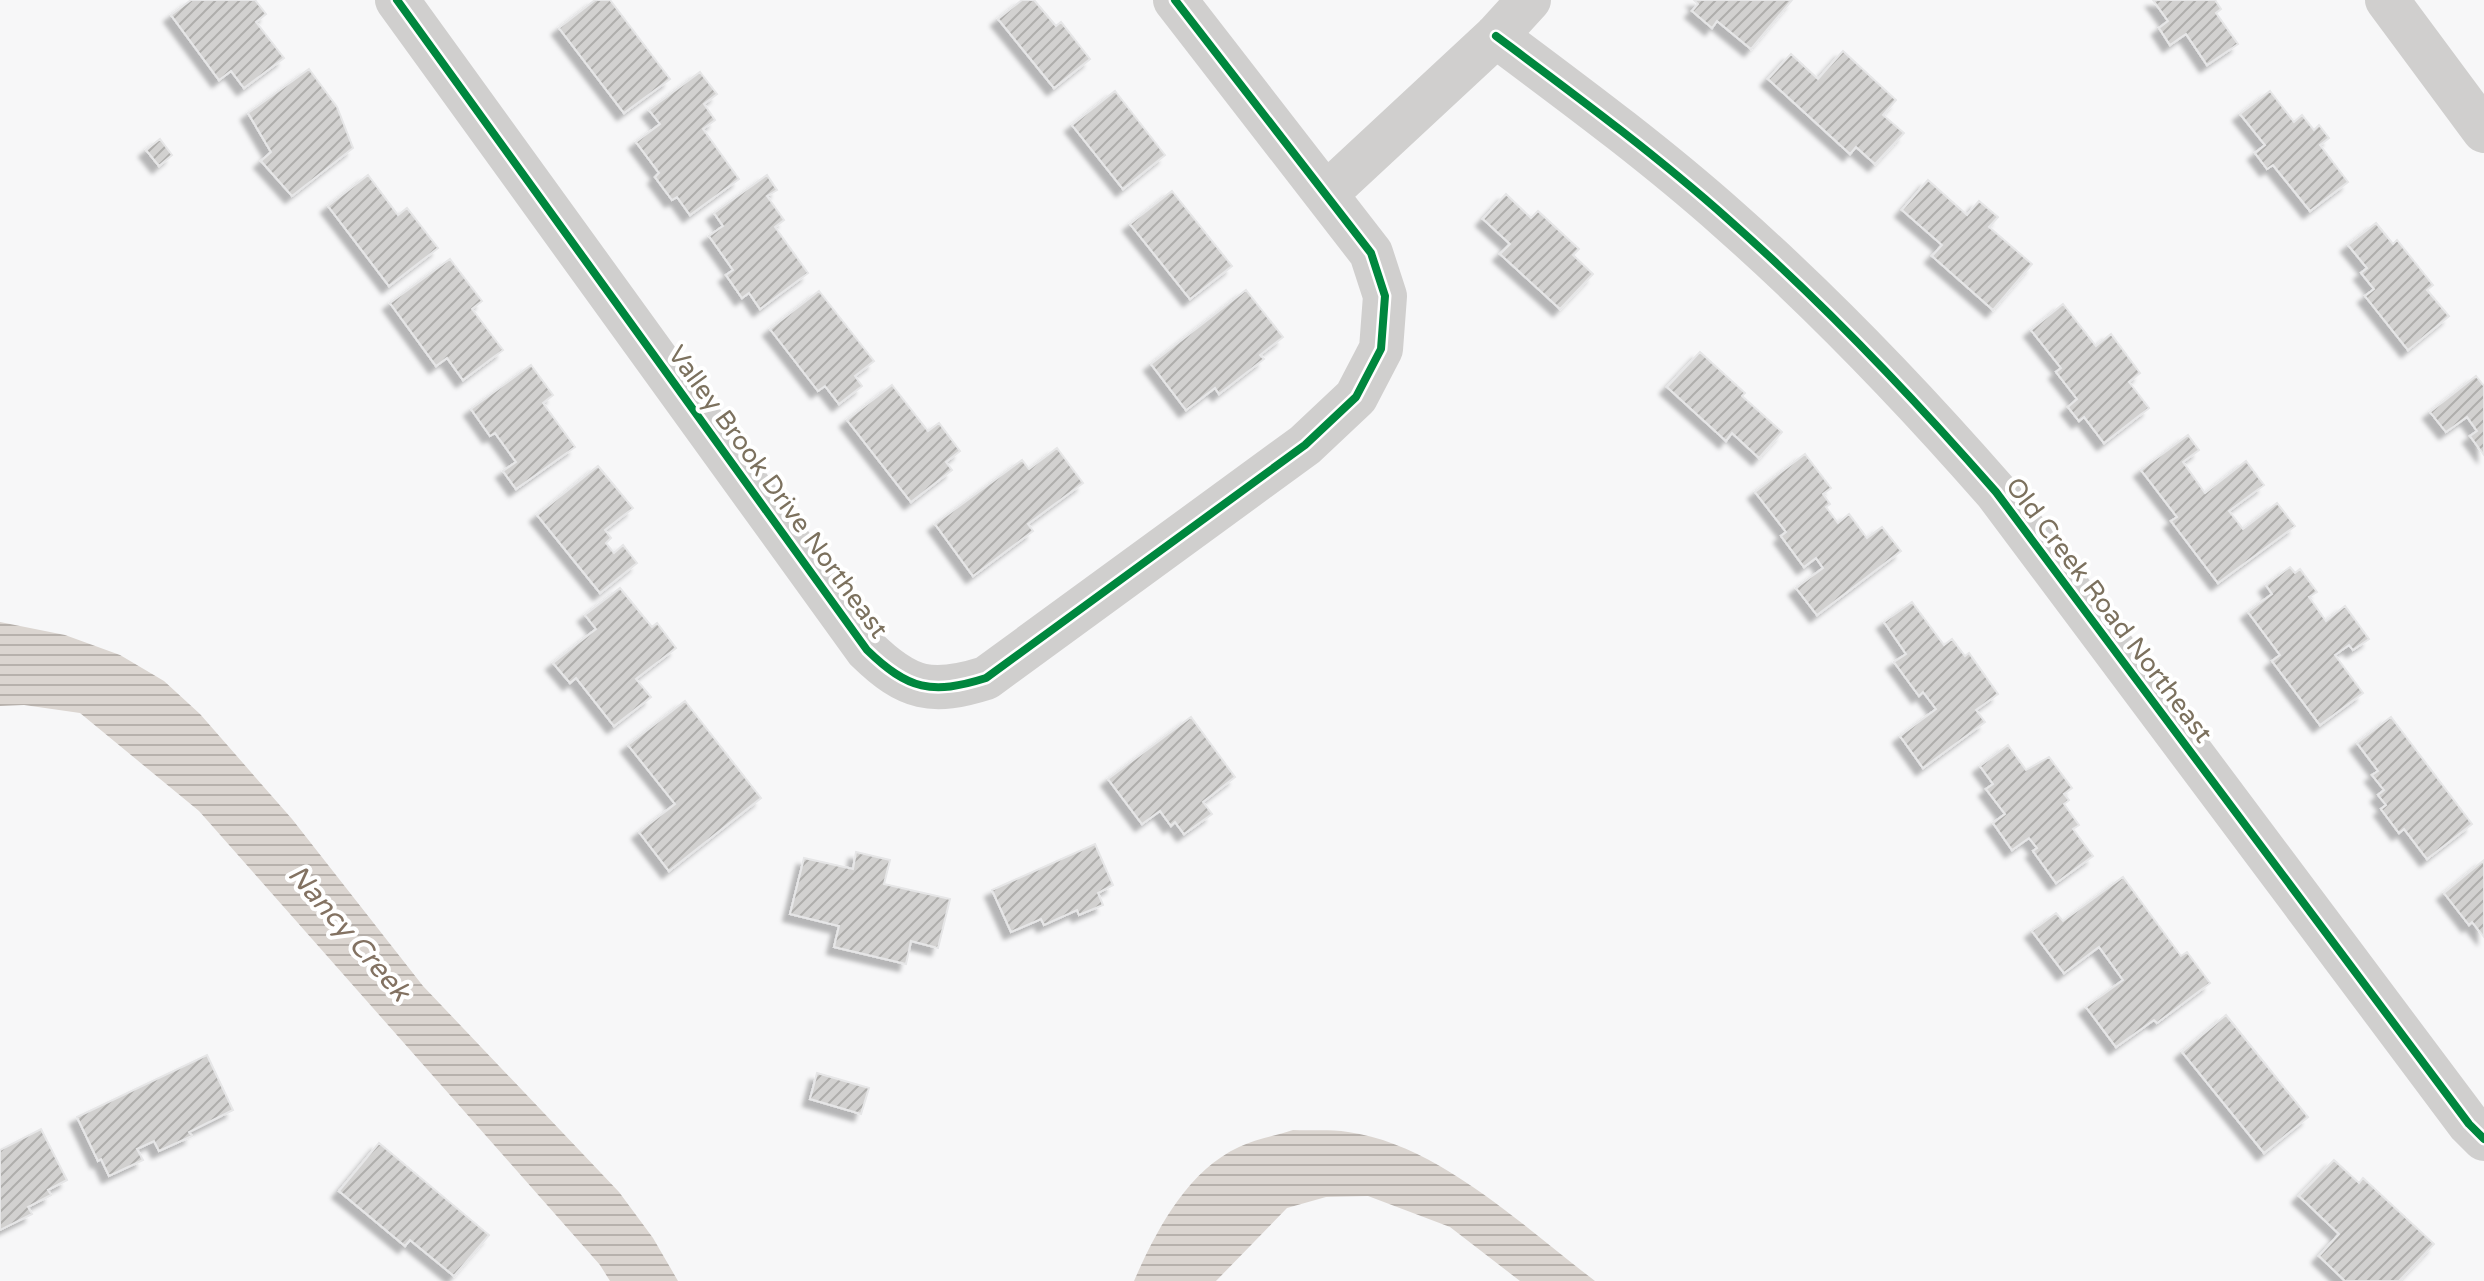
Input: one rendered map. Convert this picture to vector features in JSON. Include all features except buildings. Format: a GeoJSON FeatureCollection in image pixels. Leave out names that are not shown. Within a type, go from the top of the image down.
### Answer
{"type":"FeatureCollection","features":[{"type":"Feature","properties":{"kind":"street","name":"Valley Brook Drive Northeast"},"geometry":{"type":"LineString","coordinates":[[397,0],[867,650],[890,673],[920,686],[955,688],[986,678],[1305,445],[1356,397],[1381,349],[1385,296],[1371,253],[1175,0]]}},
{"type":"Feature","properties":{"kind":"street"},"geometry":{"type":"LineString","coordinates":[[1326,194],[1496,36],[1529,0]]}},
{"type":"Feature","properties":{"kind":"street"},"geometry":{"type":"LineString","coordinates":[[2387,0],[2484,131]]}},
{"type":"Feature","properties":{"kind":"street","name":"Old Creek Road Northeast"},"geometry":{"type":"LineString","coordinates":[[1496,36],[1611,121],[1728,219],[1840,323],[1949,438],[1996,492],[2469,1124],[2484,1139]]}},
{"type":"Feature","properties":{"kind":"water","name":"Nancy Creek"},"geometry":{"type":"Polygon","coordinates":[[[0,622],[65,635],[120,655],[164,681],[200,714],[292,819],[423,986],[619,1192],[653,1238],[678,1281],[610,1281],[600,1265],[199,811],[80,713],[24,705],[0,706],[0,622]]]}},
{"type":"Feature","properties":{"kind":"water"},"geometry":{"type":"Polygon","coordinates":[[[1293,1130],[1348,1132],[1382,1140],[1415,1153],[1479,1191],[1595,1281],[1520,1281],[1450,1227],[1368,1196],[1326,1197],[1287,1208],[1216,1281],[1134,1281],[1152,1242],[1175,1204],[1204,1171],[1239,1147],[1293,1130]]]}},
{"type":"Feature","properties":{"kind":"cycle path"},"geometry":{"type":"LineString","coordinates":[[397,0],[867,650],[895,674],[908,681],[935,687],[986,678],[1305,445],[1356,397],[1381,349],[1385,296],[1371,253],[1175,0]]}},
{"type":"Feature","properties":{"kind":"cycle path"},"geometry":{"type":"LineString","coordinates":[[1496,36],[1644,148],[1729,220],[1833,318],[1964,456],[1996,492],[2469,1124],[2484,1139]]}}]}
